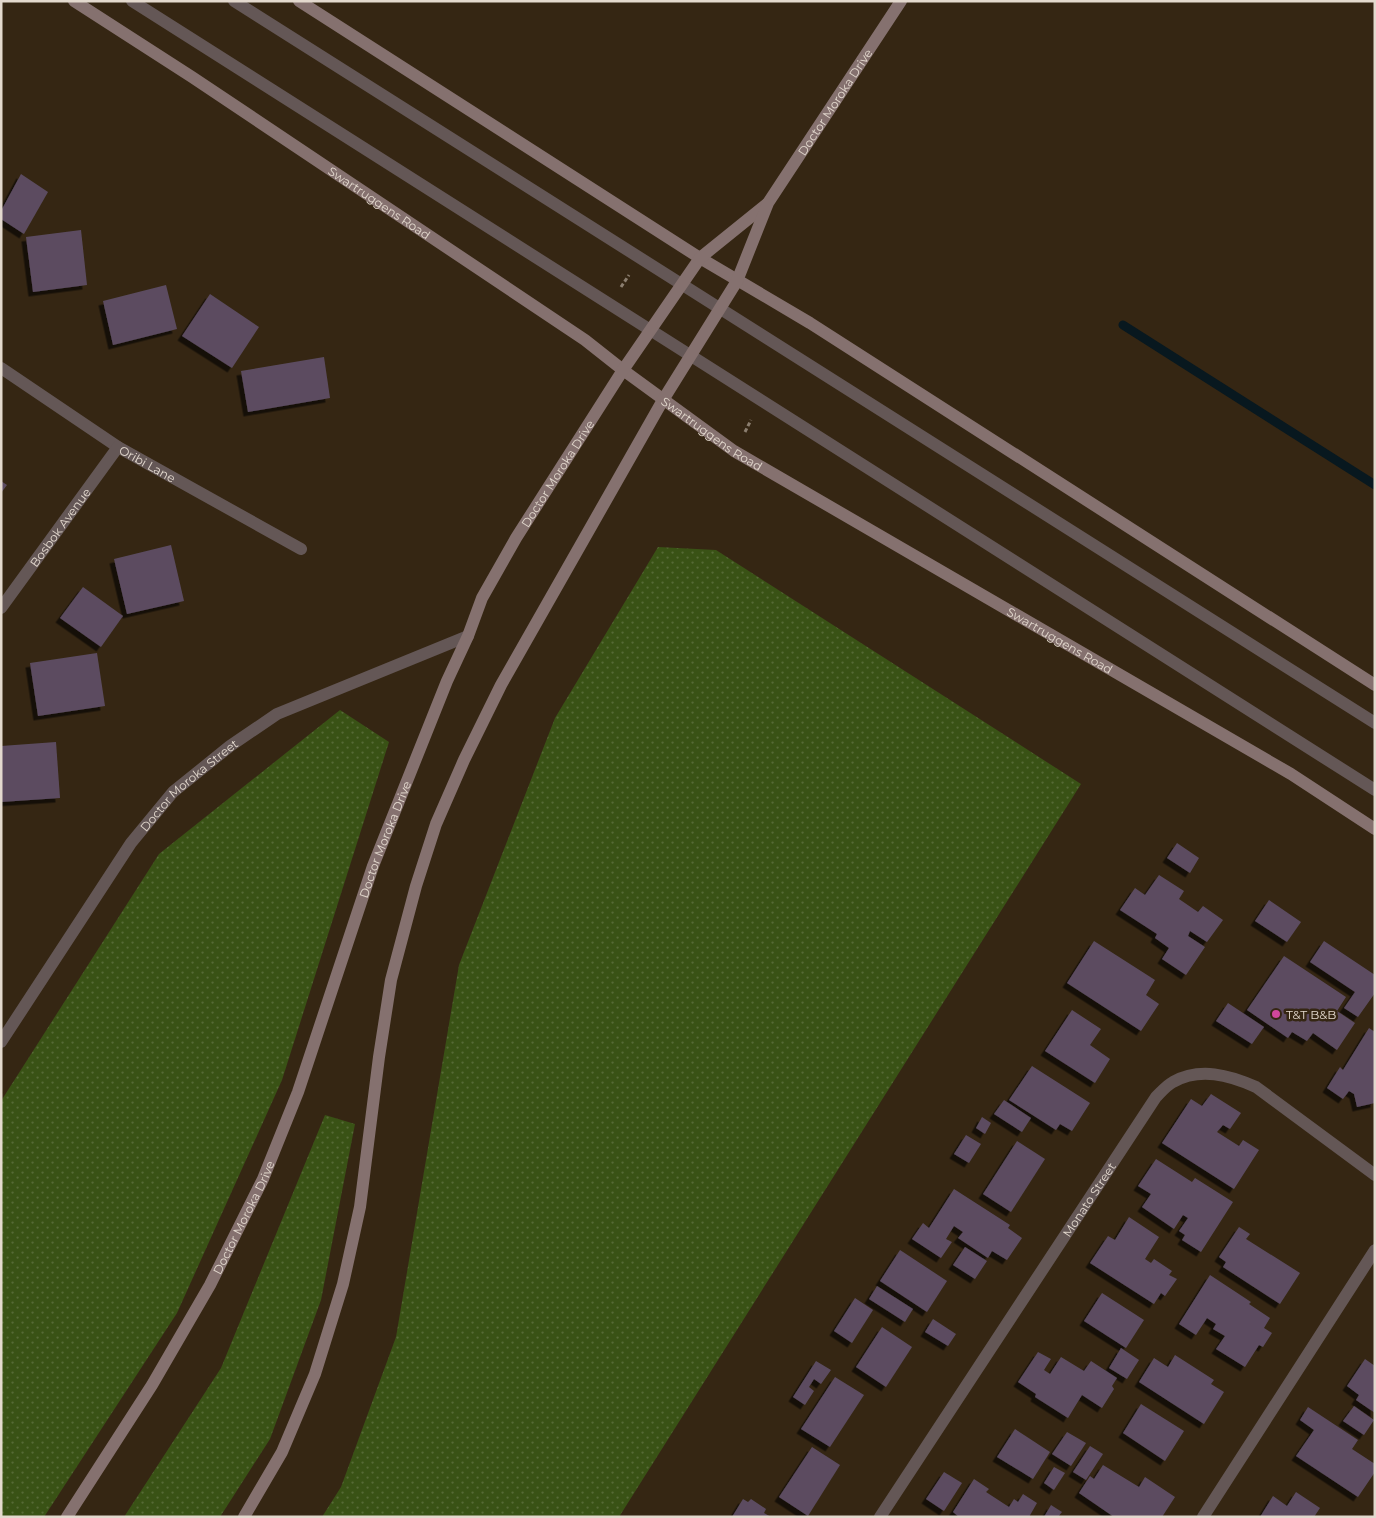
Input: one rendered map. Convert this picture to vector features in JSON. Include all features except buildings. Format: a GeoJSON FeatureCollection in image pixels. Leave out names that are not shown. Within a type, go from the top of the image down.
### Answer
{"type":"FeatureCollection","features":[{"type":"Feature","properties":{"kind":"main road","name":"Swartruggens Road"},"geometry":{"type":"LineString","coordinates":[[74,1],[192,77],[577,335],[734,451],[1290,774],[1375,828]]}},
{"type":"Feature","properties":{"kind":"main road"},"geometry":{"type":"LineString","coordinates":[[299,1],[700,258],[810,323],[1375,685]]}},
{"type":"Feature","properties":{"kind":"main road","name":"Doctor Moroka Drive"},"geometry":{"type":"LineString","coordinates":[[244,1517],[282,1452],[315,1374],[343,1284],[360,1208],[379,1057],[391,980],[416,886],[436,824],[464,760],[501,685],[663,400],[737,280],[768,203],[901,1]]}},
{"type":"Feature","properties":{"kind":"main road","name":"Doctor Moroka Drive"},"geometry":{"type":"LineString","coordinates":[[67,1517],[152,1385],[200,1301],[263,1179],[298,1092],[373,866],[482,598],[516,538],[623,370],[700,258],[768,203]]}},
{"type":"Feature","properties":{"kind":"street"},"geometry":{"type":"LineString","coordinates":[[132,1],[1375,790]]}},
{"type":"Feature","properties":{"kind":"street"},"geometry":{"type":"LineString","coordinates":[[234,1],[1375,723]]}},
{"type":"Feature","properties":{"kind":"street","name":"Oribi Lane"},"geometry":{"type":"LineString","coordinates":[[1,368],[118,446],[301,549]]}},
{"type":"Feature","properties":{"kind":"street","name":"Bosbok Avenue"},"geometry":{"type":"LineString","coordinates":[[1,608],[118,446]]}},
{"type":"Feature","properties":{"kind":"street","name":"Doctor Moroka Street"},"geometry":{"type":"LineString","coordinates":[[1,1042],[131,843],[173,792],[230,746],[277,714],[468,636]]}},
{"type":"Feature","properties":{"kind":"street","name":"Monato Street"},"geometry":{"type":"LineString","coordinates":[[880,1517],[1156,1097],[1172,1082],[1188,1076],[1212,1073],[1237,1078],[1256,1086],[1375,1175]]}},
{"type":"Feature","properties":{"kind":"street"},"geometry":{"type":"LineString","coordinates":[[1203,1517],[1375,1250]]}},
{"type":"Feature","properties":{"kind":"green space"},"geometry":{"type":"Polygon","coordinates":[[[658,547],[716,550],[1081,784],[619,1517],[322,1517],[341,1487],[396,1337],[459,965],[555,718],[658,547]]]}},
{"type":"Feature","properties":{"kind":"green space"},"geometry":{"type":"Polygon","coordinates":[[[340,710],[389,742],[282,1080],[177,1313],[44,1517],[1,1517],[1,1101],[159,854],[340,710]]]}},
{"type":"Feature","properties":{"kind":"green space"},"geometry":{"type":"Polygon","coordinates":[[[325,1115],[355,1124],[321,1300],[270,1439],[220,1517],[124,1517],[221,1368],[325,1115]]]}},
{"type":"Feature","properties":{"kind":"waterway"},"geometry":{"type":"LineString","coordinates":[[1123,325],[1375,485]]}},
{"type":"Feature","properties":{"kind":"place","name":"T&T B&B"},"geometry":{"type":"Point","coordinates":[1276,1014]}}]}
